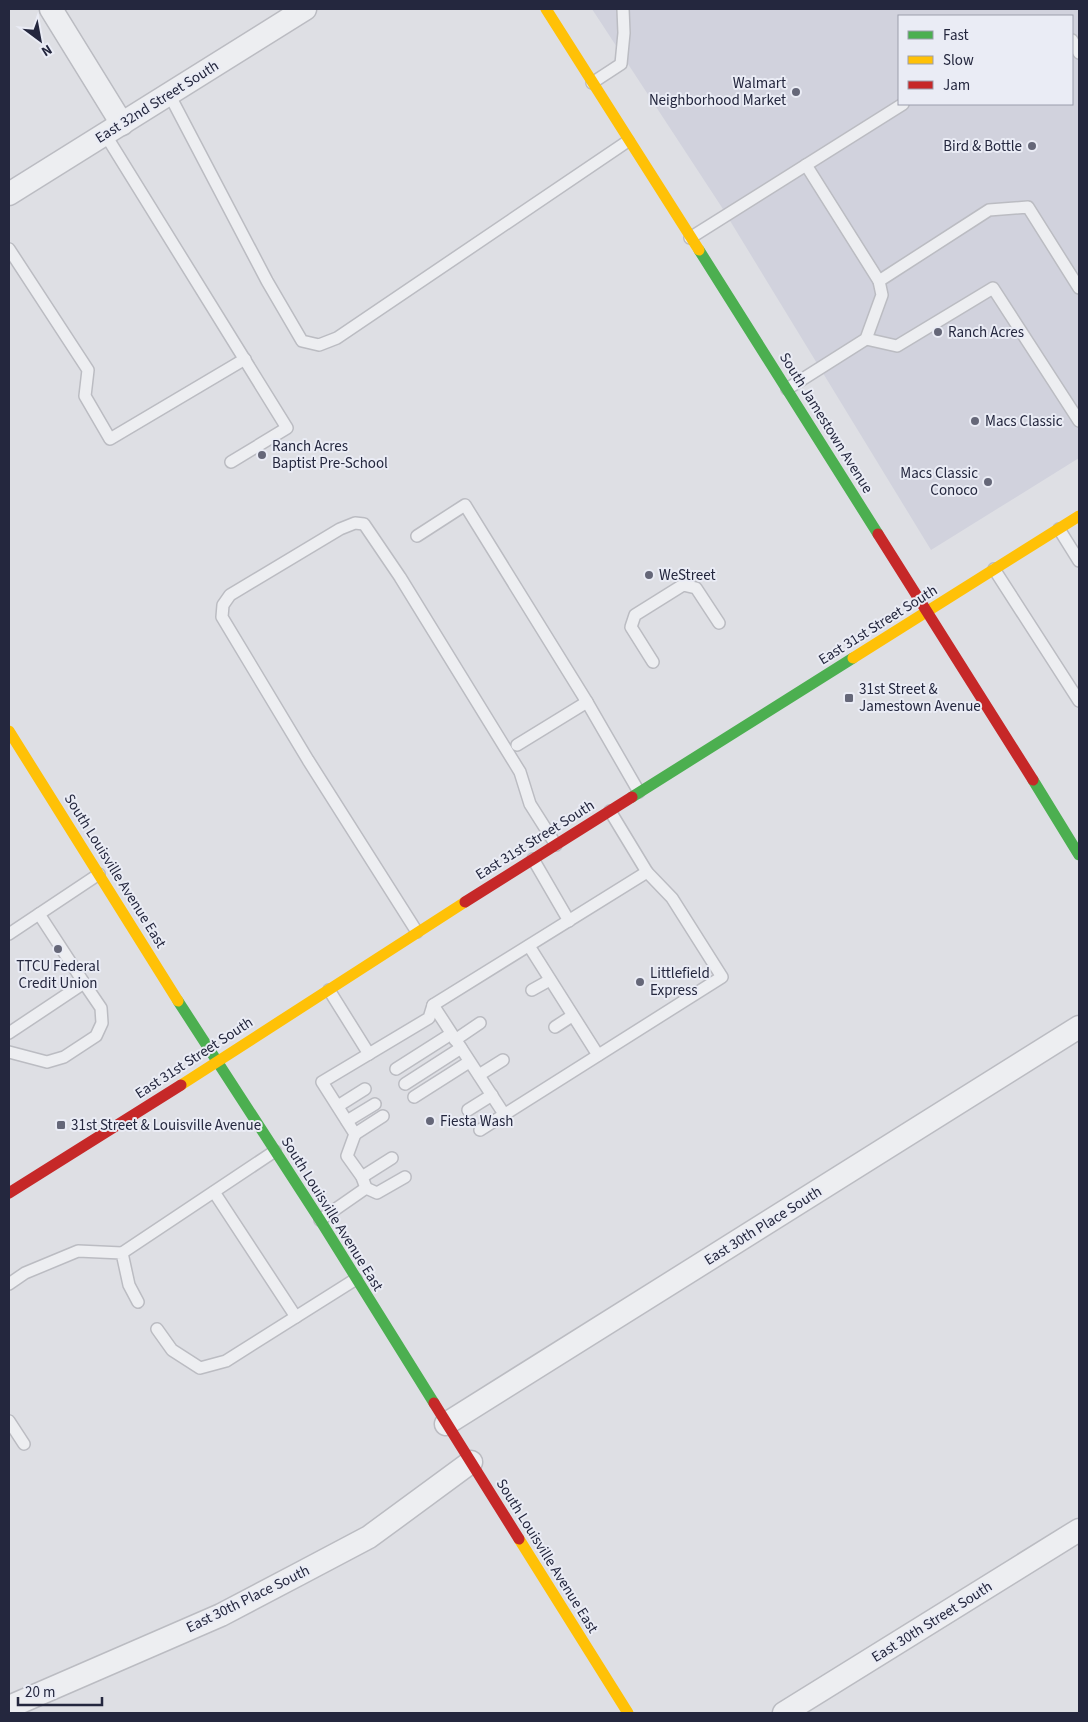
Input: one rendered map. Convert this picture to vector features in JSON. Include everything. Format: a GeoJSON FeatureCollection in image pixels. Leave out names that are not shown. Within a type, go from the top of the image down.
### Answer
{"type":"FeatureCollection","features":[{"type":"Feature","properties":{"kind":"street"},"geometry":{"type":"LineString","coordinates":[[51,9],[114,129]]}},
{"type":"Feature","properties":{"kind":"street","name":"East 32nd Street South"},"geometry":{"type":"LineString","coordinates":[[9,194],[306,9]]}},
{"type":"Feature","properties":{"kind":"street","name":"South Jamestown Avenue"},"geometry":{"type":"LineString","coordinates":[[546,9],[1079,855]]}},
{"type":"Feature","properties":{"kind":"street","name":"East 31st Street South"},"geometry":{"type":"LineString","coordinates":[[9,1193],[217,1062],[417,932],[1079,516]]}},
{"type":"Feature","properties":{"kind":"street","name":"South Louisville Avenue East"},"geometry":{"type":"LineString","coordinates":[[9,731],[217,1062],[320,1220],[628,1713]]}},
{"type":"Feature","properties":{"kind":"street","name":"East 30th Place South"},"geometry":{"type":"LineString","coordinates":[[446,1424],[1079,1027]]}},
{"type":"Feature","properties":{"kind":"street","name":"East 30th Place South"},"geometry":{"type":"LineString","coordinates":[[9,1706],[221,1615],[299,1574],[369,1537],[471,1462]]}},
{"type":"Feature","properties":{"kind":"street","name":"East 30th Street South"},"geometry":{"type":"LineString","coordinates":[[784,1713],[1079,1530]]}},
{"type":"Feature","properties":{"kind":"lane"},"geometry":{"type":"LineString","coordinates":[[592,83],[622,64],[623,9]]}},
{"type":"Feature","properties":{"kind":"lane"},"geometry":{"type":"LineString","coordinates":[[1073,42],[1079,53]]}},
{"type":"Feature","properties":{"kind":"lane"},"geometry":{"type":"LineString","coordinates":[[169,94],[267,281],[302,341],[319,346],[337,338],[628,141]]}},
{"type":"Feature","properties":{"kind":"lane"},"geometry":{"type":"LineString","coordinates":[[690,238],[901,105]]}},
{"type":"Feature","properties":{"kind":"lane"},"geometry":{"type":"LineString","coordinates":[[114,129],[245,359],[287,428],[231,462]]}},
{"type":"Feature","properties":{"kind":"lane"},"geometry":{"type":"LineString","coordinates":[[787,390],[866,339],[882,295],[878,281],[806,165]]}},
{"type":"Feature","properties":{"kind":"lane"},"geometry":{"type":"LineString","coordinates":[[878,281],[990,210],[1028,207],[1079,288]]}},
{"type":"Feature","properties":{"kind":"lane"},"geometry":{"type":"LineString","coordinates":[[9,249],[88,370],[85,396],[110,439],[245,359]]}},
{"type":"Feature","properties":{"kind":"lane"},"geometry":{"type":"LineString","coordinates":[[866,339],[897,346],[993,288],[1079,421]]}},
{"type":"Feature","properties":{"kind":"lane"},"geometry":{"type":"LineString","coordinates":[[417,536],[465,505],[587,702],[639,792]]}},
{"type":"Feature","properties":{"kind":"lane"},"geometry":{"type":"LineString","coordinates":[[417,932],[313,768],[222,617],[222,605],[230,595],[340,529],[355,523],[364,524],[400,578],[520,772],[530,804],[556,845]]}},
{"type":"Feature","properties":{"kind":"lane"},"geometry":{"type":"LineString","coordinates":[[1059,529],[1079,561]]}},
{"type":"Feature","properties":{"kind":"lane"},"geometry":{"type":"LineString","coordinates":[[994,569],[1079,701]]}},
{"type":"Feature","properties":{"kind":"lane"},"geometry":{"type":"LineString","coordinates":[[653,662],[631,627],[635,615],[683,585],[696,588],[719,623]]}},
{"type":"Feature","properties":{"kind":"lane"},"geometry":{"type":"LineString","coordinates":[[517,745],[587,702]]}},
{"type":"Feature","properties":{"kind":"lane"},"geometry":{"type":"LineString","coordinates":[[480,1130],[722,977],[672,898],[647,872],[610,811]]}},
{"type":"Feature","properties":{"kind":"lane"},"geometry":{"type":"LineString","coordinates":[[533,860],[569,921]]}},
{"type":"Feature","properties":{"kind":"lane"},"geometry":{"type":"LineString","coordinates":[[355,1134],[322,1082],[429,1018],[433,1005],[647,872]]}},
{"type":"Feature","properties":{"kind":"lane"},"geometry":{"type":"LineString","coordinates":[[9,934],[99,874]]}},
{"type":"Feature","properties":{"kind":"lane"},"geometry":{"type":"LineString","coordinates":[[9,1052],[47,1062],[64,1057],[96,1036],[102,1023],[101,1008],[39,914]]}},
{"type":"Feature","properties":{"kind":"lane"},"geometry":{"type":"LineString","coordinates":[[529,946],[598,1055]]}},
{"type":"Feature","properties":{"kind":"lane"},"geometry":{"type":"LineString","coordinates":[[532,990],[550,980]]}},
{"type":"Feature","properties":{"kind":"lane"},"geometry":{"type":"LineString","coordinates":[[9,1034],[84,983]]}},
{"type":"Feature","properties":{"kind":"lane"},"geometry":{"type":"LineString","coordinates":[[328,990],[369,1054]]}},
{"type":"Feature","properties":{"kind":"lane"},"geometry":{"type":"LineString","coordinates":[[433,1005],[504,1114]]}},
{"type":"Feature","properties":{"kind":"lane"},"geometry":{"type":"LineString","coordinates":[[555,1027],[572,1016]]}},
{"type":"Feature","properties":{"kind":"lane"},"geometry":{"type":"LineString","coordinates":[[406,1084],[480,1023]]}},
{"type":"Feature","properties":{"kind":"lane"},"geometry":{"type":"LineString","coordinates":[[396,1069],[456,1041]]}},
{"type":"Feature","properties":{"kind":"lane"},"geometry":{"type":"LineString","coordinates":[[479,1075],[503,1060]]}},
{"type":"Feature","properties":{"kind":"lane"},"geometry":{"type":"LineString","coordinates":[[414,1097],[469,1062]]}},
{"type":"Feature","properties":{"kind":"lane"},"geometry":{"type":"LineString","coordinates":[[338,1106],[365,1089]]}},
{"type":"Feature","properties":{"kind":"lane"},"geometry":{"type":"LineString","coordinates":[[468,1110],[492,1095]]}},
{"type":"Feature","properties":{"kind":"lane"},"geometry":{"type":"LineString","coordinates":[[347,1121],[375,1104]]}},
{"type":"Feature","properties":{"kind":"lane"},"geometry":{"type":"LineString","coordinates":[[383,1116],[355,1134],[348,1156],[364,1182],[377,1193],[405,1177]]}},
{"type":"Feature","properties":{"kind":"lane"},"geometry":{"type":"LineString","coordinates":[[9,1284],[25,1273],[78,1251],[122,1253],[275,1151]]}},
{"type":"Feature","properties":{"kind":"lane"},"geometry":{"type":"LineString","coordinates":[[320,1220],[392,1158]]}},
{"type":"Feature","properties":{"kind":"lane"},"geometry":{"type":"LineString","coordinates":[[214,1192],[296,1317]]}},
{"type":"Feature","properties":{"kind":"lane"},"geometry":{"type":"LineString","coordinates":[[122,1253],[129,1285],[138,1302]]}},
{"type":"Feature","properties":{"kind":"lane"},"geometry":{"type":"LineString","coordinates":[[157,1329],[172,1350],[200,1368],[226,1361],[356,1280]]}},
{"type":"Feature","properties":{"kind":"lane"},"geometry":{"type":"LineString","coordinates":[[9,1421],[24,1444]]}},
{"type":"Feature","properties":{"kind":"shaded area","name":"Ranch Acres"},"geometry":{"type":"Polygon","coordinates":[[[592,9],[1079,9],[1079,458],[931,550],[721,206],[592,9]]]}},
{"type":"Feature","properties":{"kind":"traffic: fast"},"geometry":{"type":"LineString","coordinates":[[699,250],[878,534]]}},
{"type":"Feature","properties":{"kind":"traffic: fast"},"geometry":{"type":"LineString","coordinates":[[632,797],[853,658]]}},
{"type":"Feature","properties":{"kind":"traffic: fast"},"geometry":{"type":"LineString","coordinates":[[1033,780],[1079,855]]}},
{"type":"Feature","properties":{"kind":"traffic: fast"},"geometry":{"type":"LineString","coordinates":[[178,1001],[320,1220],[434,1403]]}},
{"type":"Feature","properties":{"kind":"traffic: slow"},"geometry":{"type":"LineString","coordinates":[[546,9],[699,250]]}},
{"type":"Feature","properties":{"kind":"traffic: slow"},"geometry":{"type":"LineString","coordinates":[[853,658],[1079,516]]}},
{"type":"Feature","properties":{"kind":"traffic: slow"},"geometry":{"type":"LineString","coordinates":[[9,731],[178,1001]]}},
{"type":"Feature","properties":{"kind":"traffic: slow"},"geometry":{"type":"LineString","coordinates":[[181,1085],[465,902]]}},
{"type":"Feature","properties":{"kind":"traffic: slow"},"geometry":{"type":"LineString","coordinates":[[519,1539],[628,1713]]}},
{"type":"Feature","properties":{"kind":"traffic: jam"},"geometry":{"type":"LineString","coordinates":[[878,534],[1033,780]]}},
{"type":"Feature","properties":{"kind":"traffic: jam"},"geometry":{"type":"LineString","coordinates":[[465,902],[632,797]]}},
{"type":"Feature","properties":{"kind":"traffic: jam"},"geometry":{"type":"LineString","coordinates":[[9,1193],[181,1085]]}},
{"type":"Feature","properties":{"kind":"traffic: jam"},"geometry":{"type":"LineString","coordinates":[[434,1403],[519,1539]]}},
{"type":"Feature","properties":{"kind":"place","name":"Walmart Neighborhood Market"},"geometry":{"type":"Point","coordinates":[796,92]}},
{"type":"Feature","properties":{"kind":"place","name":"Bird & Bottle"},"geometry":{"type":"Point","coordinates":[1032,146]}},
{"type":"Feature","properties":{"kind":"place","name":"Ranch Acres"},"geometry":{"type":"Point","coordinates":[938,332]}},
{"type":"Feature","properties":{"kind":"place","name":"Macs Classic"},"geometry":{"type":"Point","coordinates":[975,421]}},
{"type":"Feature","properties":{"kind":"place","name":"Ranch Acres Baptist Pre-School"},"geometry":{"type":"Point","coordinates":[262,455]}},
{"type":"Feature","properties":{"kind":"place","name":"Macs Classic Conoco"},"geometry":{"type":"Point","coordinates":[988,482]}},
{"type":"Feature","properties":{"kind":"place","name":"WeStreet"},"geometry":{"type":"Point","coordinates":[649,575]}},
{"type":"Feature","properties":{"kind":"place","name":"31st Street & Jamestown Avenue"},"geometry":{"type":"Point","coordinates":[849,698]}},
{"type":"Feature","properties":{"kind":"place","name":"TTCU Federal Credit Union"},"geometry":{"type":"Point","coordinates":[58,949]}},
{"type":"Feature","properties":{"kind":"place","name":"Littlefield Express"},"geometry":{"type":"Point","coordinates":[640,982]}},
{"type":"Feature","properties":{"kind":"place","name":"Fiesta Wash"},"geometry":{"type":"Point","coordinates":[430,1121]}},
{"type":"Feature","properties":{"kind":"place","name":"31st Street & Louisville Avenue"},"geometry":{"type":"Point","coordinates":[61,1125]}}]}
